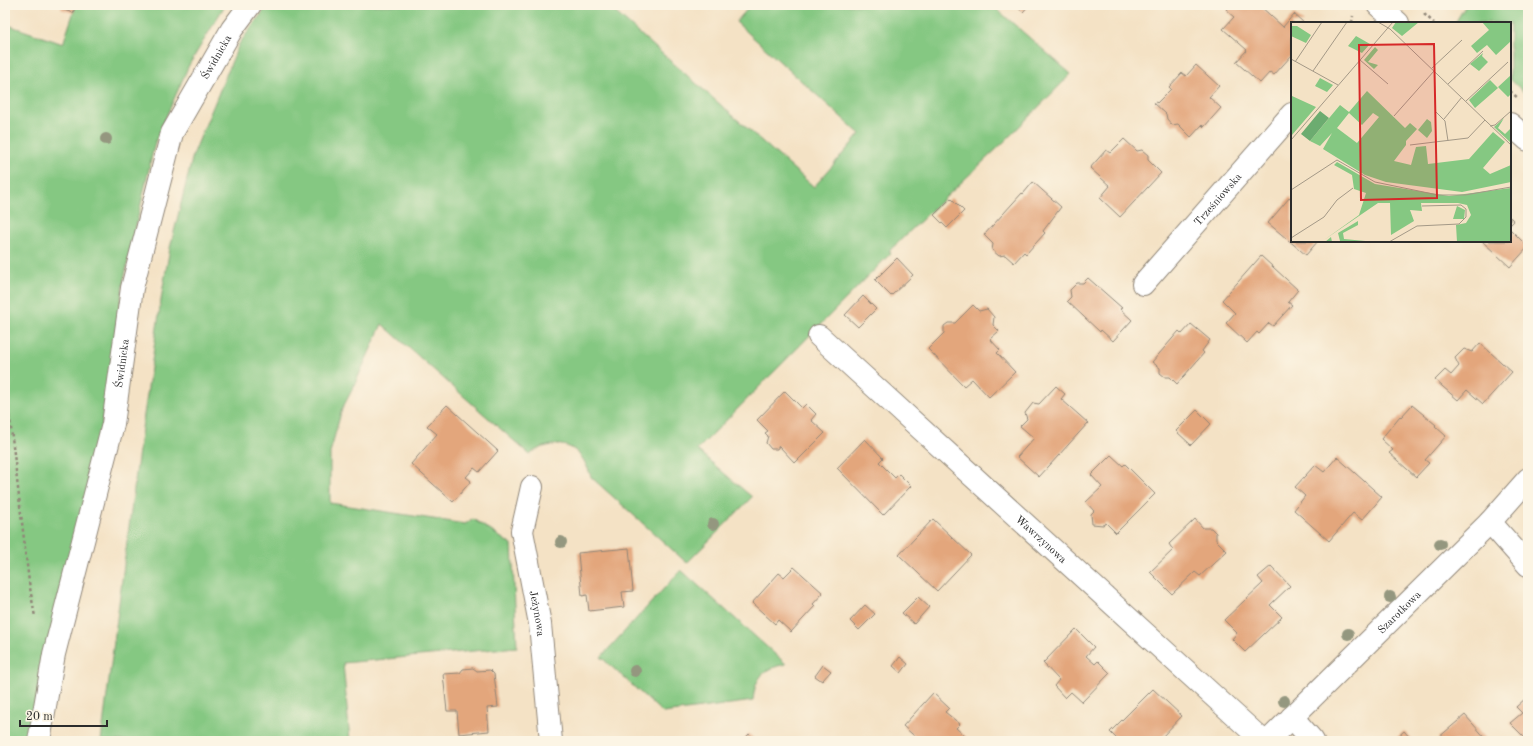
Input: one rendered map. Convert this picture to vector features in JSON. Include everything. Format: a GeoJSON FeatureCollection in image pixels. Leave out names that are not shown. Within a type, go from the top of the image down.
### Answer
{"type":"FeatureCollection","features":[{"type":"Feature","properties":{"kind":"street","name":"Świdnicka"},"geometry":{"type":"LineString","coordinates":[[39,741],[54,654],[113,424],[132,288],[172,133],[232,29],[250,5]]}},
{"type":"Feature","properties":{"kind":"street","name":"Trześniowska"},"geometry":{"type":"LineString","coordinates":[[1143,284],[1291,115]]}},
{"type":"Feature","properties":{"kind":"street"},"geometry":{"type":"LineString","coordinates":[[1511,125],[1528,140]]}},
{"type":"Feature","properties":{"kind":"street","name":"Wawrzynowa"},"geometry":{"type":"LineString","coordinates":[[819,336],[1263,741]]}},
{"type":"Feature","properties":{"kind":"street","name":"Szarotkowa"},"geometry":{"type":"LineString","coordinates":[[1268,741],[1490,522],[1528,479]]}},
{"type":"Feature","properties":{"kind":"street","name":"Jeżynowa"},"geometry":{"type":"LineString","coordinates":[[532,488],[522,532],[540,624],[551,741]]}},
{"type":"Feature","properties":{"kind":"street"},"geometry":{"type":"LineString","coordinates":[[1490,522],[1528,565]]}},
{"type":"Feature","properties":{"kind":"street"},"geometry":{"type":"LineString","coordinates":[[1292,718],[1313,741]]}},
{"type":"Feature","properties":{"kind":"path"},"geometry":{"type":"LineString","coordinates":[[5,398],[10,420],[29,582],[36,620]]}},
{"type":"Feature","properties":{"kind":"green space"},"geometry":{"type":"Polygon","coordinates":[[[76,5],[225,5],[189,65],[155,142],[124,279],[99,444],[32,741],[5,741],[5,24],[63,44],[76,5]]]}},
{"type":"Feature","properties":{"kind":"green space"},"geometry":{"type":"Polygon","coordinates":[[[268,5],[607,5],[814,187],[860,134],[736,22],[751,5],[992,5],[1071,74],[1005,141],[889,251],[891,253],[697,450],[752,497],[687,563],[591,477],[585,462],[576,451],[570,447],[556,445],[539,448],[530,455],[382,324],[342,409],[330,453],[330,503],[465,524],[473,519],[512,545],[517,647],[343,663],[350,741],[101,741],[141,435],[170,248],[193,155],[239,44],[268,5]]]}},
{"type":"Feature","properties":{"kind":"green space"},"geometry":{"type":"Polygon","coordinates":[[[1466,5],[1528,5],[1528,96],[1511,80],[1511,22],[1456,22],[1466,5]]]}},
{"type":"Feature","properties":{"kind":"green space"},"geometry":{"type":"Polygon","coordinates":[[[681,570],[786,664],[771,669],[761,676],[756,686],[753,701],[663,713],[601,657],[681,570]]]}},
{"type":"Feature","properties":{"kind":"building"},"geometry":{"type":"Polygon","coordinates":[[[62,5],[76,5],[73,13],[61,9],[62,5]]]}},
{"type":"Feature","properties":{"kind":"building"},"geometry":{"type":"Polygon","coordinates":[[[1015,5],[1029,5],[1023,12],[1015,5]]]}},
{"type":"Feature","properties":{"kind":"building"},"geometry":{"type":"Polygon","coordinates":[[[1227,5],[1259,5],[1283,27],[1294,14],[1303,22],[1291,22],[1291,56],[1274,75],[1270,72],[1260,83],[1236,62],[1247,50],[1223,29],[1234,17],[1228,12],[1227,5]]]}},
{"type":"Feature","properties":{"kind":"building"},"geometry":{"type":"Polygon","coordinates":[[[1196,65],[1219,86],[1209,97],[1221,108],[1204,127],[1202,125],[1191,137],[1178,124],[1172,125],[1167,119],[1166,114],[1154,103],[1157,103],[1171,89],[1169,87],[1182,73],[1186,76],[1196,65]]]}},
{"type":"Feature","properties":{"kind":"building"},"geometry":{"type":"Polygon","coordinates":[[[1124,139],[1137,151],[1142,150],[1148,155],[1148,160],[1161,173],[1120,217],[1100,198],[1110,186],[1090,168],[1106,150],[1110,153],[1124,139]]]}},
{"type":"Feature","properties":{"kind":"building"},"geometry":{"type":"Polygon","coordinates":[[[1033,182],[1061,207],[1043,231],[1045,233],[1026,254],[1024,252],[1014,263],[1005,255],[999,256],[992,250],[993,244],[984,235],[1033,182]]]}},
{"type":"Feature","properties":{"kind":"building"},"geometry":{"type":"Polygon","coordinates":[[[1290,197],[1291,242],[1317,242],[1306,255],[1268,223],[1290,197]]]}},
{"type":"Feature","properties":{"kind":"building"},"geometry":{"type":"Polygon","coordinates":[[[951,198],[964,211],[947,228],[934,215],[951,198]]]}},
{"type":"Feature","properties":{"kind":"building"},"geometry":{"type":"Polygon","coordinates":[[[1511,230],[1528,247],[1510,267],[1483,242],[1511,242],[1511,230]]]}},
{"type":"Feature","properties":{"kind":"building"},"geometry":{"type":"Polygon","coordinates":[[[1261,256],[1298,290],[1288,302],[1292,305],[1273,326],[1269,323],[1259,334],[1257,332],[1247,343],[1226,323],[1235,313],[1222,300],[1261,256]]]}},
{"type":"Feature","properties":{"kind":"building"},"geometry":{"type":"Polygon","coordinates":[[[897,258],[913,275],[891,296],[875,280],[897,258]]]}},
{"type":"Feature","properties":{"kind":"building"},"geometry":{"type":"Polygon","coordinates":[[[1088,278],[1122,308],[1120,309],[1132,320],[1113,341],[1101,330],[1100,332],[1067,301],[1071,297],[1070,290],[1077,283],[1083,283],[1088,278]]]}},
{"type":"Feature","properties":{"kind":"building"},"geometry":{"type":"Polygon","coordinates":[[[863,296],[876,309],[858,327],[845,315],[863,296]]]}},
{"type":"Feature","properties":{"kind":"building"},"geometry":{"type":"Polygon","coordinates":[[[973,305],[979,311],[987,309],[994,317],[993,325],[999,331],[990,339],[1000,350],[997,353],[1015,372],[989,397],[972,379],[964,386],[928,349],[944,333],[944,326],[948,323],[955,323],[973,305]]]}},
{"type":"Feature","properties":{"kind":"building"},"geometry":{"type":"Polygon","coordinates":[[[1191,324],[1210,340],[1202,351],[1204,353],[1177,384],[1170,377],[1165,377],[1160,373],[1160,368],[1152,362],[1179,331],[1182,334],[1191,324]]]}},
{"type":"Feature","properties":{"kind":"building"},"geometry":{"type":"Polygon","coordinates":[[[1480,343],[1512,372],[1483,404],[1467,390],[1458,400],[1435,380],[1445,370],[1451,375],[1459,366],[1455,358],[1464,349],[1472,352],[1480,343]]]}},
{"type":"Feature","properties":{"kind":"building"},"geometry":{"type":"Polygon","coordinates":[[[1056,386],[1065,394],[1061,399],[1088,423],[1039,477],[1017,457],[1034,438],[1020,426],[1027,419],[1025,413],[1033,403],[1039,404],[1056,386]]]}},
{"type":"Feature","properties":{"kind":"building"},"geometry":{"type":"Polygon","coordinates":[[[785,391],[802,408],[806,404],[816,414],[811,420],[825,433],[795,463],[779,446],[777,449],[771,449],[766,443],[768,436],[765,433],[768,431],[757,420],[785,391]]]}},
{"type":"Feature","properties":{"kind":"building"},"geometry":{"type":"Polygon","coordinates":[[[447,405],[498,451],[479,472],[474,468],[466,477],[471,481],[453,502],[411,464],[437,434],[427,426],[447,405]]]}},
{"type":"Feature","properties":{"kind":"building"},"geometry":{"type":"Polygon","coordinates":[[[1412,405],[1436,425],[1435,426],[1446,436],[1425,460],[1429,463],[1416,477],[1389,453],[1393,450],[1381,439],[1400,416],[1401,417],[1412,405]]]}},
{"type":"Feature","properties":{"kind":"building"},"geometry":{"type":"Polygon","coordinates":[[[1197,410],[1211,424],[1191,445],[1176,431],[1197,410]]]}},
{"type":"Feature","properties":{"kind":"building"},"geometry":{"type":"Polygon","coordinates":[[[865,439],[883,458],[879,462],[895,478],[899,474],[911,486],[883,515],[837,468],[865,439]]]}},
{"type":"Feature","properties":{"kind":"building"},"geometry":{"type":"Polygon","coordinates":[[[1111,455],[1123,466],[1125,464],[1155,494],[1116,533],[1106,523],[1103,525],[1092,524],[1091,514],[1094,511],[1086,502],[1102,487],[1091,475],[1111,455]]]}},
{"type":"Feature","properties":{"kind":"building"},"geometry":{"type":"Polygon","coordinates":[[[1337,457],[1382,497],[1362,520],[1353,513],[1329,541],[1294,510],[1305,496],[1295,487],[1315,465],[1324,472],[1337,457]]]}},
{"type":"Feature","properties":{"kind":"building"},"geometry":{"type":"Polygon","coordinates":[[[933,519],[971,555],[937,591],[899,555],[933,519]]]}},
{"type":"Feature","properties":{"kind":"building"},"geometry":{"type":"Polygon","coordinates":[[[1195,519],[1203,528],[1211,528],[1216,533],[1216,540],[1227,551],[1200,576],[1195,572],[1172,594],[1150,572],[1173,550],[1169,544],[1195,519]]]}},
{"type":"Feature","properties":{"kind":"building"},"geometry":{"type":"Polygon","coordinates":[[[629,548],[633,591],[622,592],[624,607],[589,611],[587,595],[582,596],[578,553],[629,548]]]}},
{"type":"Feature","properties":{"kind":"building"},"geometry":{"type":"Polygon","coordinates":[[[1271,566],[1290,586],[1270,605],[1282,617],[1245,652],[1232,639],[1237,633],[1224,620],[1263,583],[1258,577],[1271,566]]]}},
{"type":"Feature","properties":{"kind":"building"},"geometry":{"type":"Polygon","coordinates":[[[794,567],[823,593],[813,604],[815,606],[791,632],[778,620],[775,624],[752,603],[779,573],[784,577],[794,567]]]}},
{"type":"Feature","properties":{"kind":"building"},"geometry":{"type":"Polygon","coordinates":[[[918,597],[929,607],[914,624],[902,613],[918,597]]]}},
{"type":"Feature","properties":{"kind":"building"},"geometry":{"type":"Polygon","coordinates":[[[865,605],[875,614],[859,630],[850,621],[865,605]]]}},
{"type":"Feature","properties":{"kind":"building"},"geometry":{"type":"Polygon","coordinates":[[[1076,629],[1094,647],[1086,656],[1095,664],[1098,661],[1110,673],[1082,702],[1071,692],[1065,698],[1054,686],[1059,680],[1043,663],[1076,629]]]}},
{"type":"Feature","properties":{"kind":"building"},"geometry":{"type":"Polygon","coordinates":[[[900,657],[908,664],[901,673],[893,666],[900,657]]]}},
{"type":"Feature","properties":{"kind":"building"},"geometry":{"type":"Polygon","coordinates":[[[823,665],[831,671],[822,681],[815,676],[823,665]]]}},
{"type":"Feature","properties":{"kind":"building"},"geometry":{"type":"Polygon","coordinates":[[[473,668],[477,671],[490,670],[494,674],[498,707],[487,708],[489,731],[459,734],[457,711],[447,711],[443,674],[460,673],[463,669],[473,668]]]}},
{"type":"Feature","properties":{"kind":"building"},"geometry":{"type":"Polygon","coordinates":[[[1153,689],[1182,716],[1161,738],[1164,741],[1119,741],[1110,732],[1153,689]]]}},
{"type":"Feature","properties":{"kind":"building"},"geometry":{"type":"Polygon","coordinates":[[[933,693],[949,708],[945,712],[960,724],[956,728],[967,738],[965,741],[920,741],[903,726],[933,693]]]}},
{"type":"Feature","properties":{"kind":"building"},"geometry":{"type":"Polygon","coordinates":[[[1526,698],[1528,700],[1528,741],[1510,723],[1522,713],[1516,707],[1526,698]]]}},
{"type":"Feature","properties":{"kind":"building"},"geometry":{"type":"Polygon","coordinates":[[[1465,715],[1488,741],[1441,741],[1438,738],[1465,715]]]}},
{"type":"Feature","properties":{"kind":"building"},"geometry":{"type":"Polygon","coordinates":[[[1404,731],[1413,741],[1393,741],[1404,731]]]}},
{"type":"Feature","properties":{"kind":"building"},"geometry":{"type":"Polygon","coordinates":[[[749,734],[756,741],[743,741],[749,734]]]}},
{"type":"Feature","properties":{"kind":"building"},"geometry":{"type":"Polygon","coordinates":[[[1385,736],[1389,741],[1380,741],[1385,736]]]}}]}
